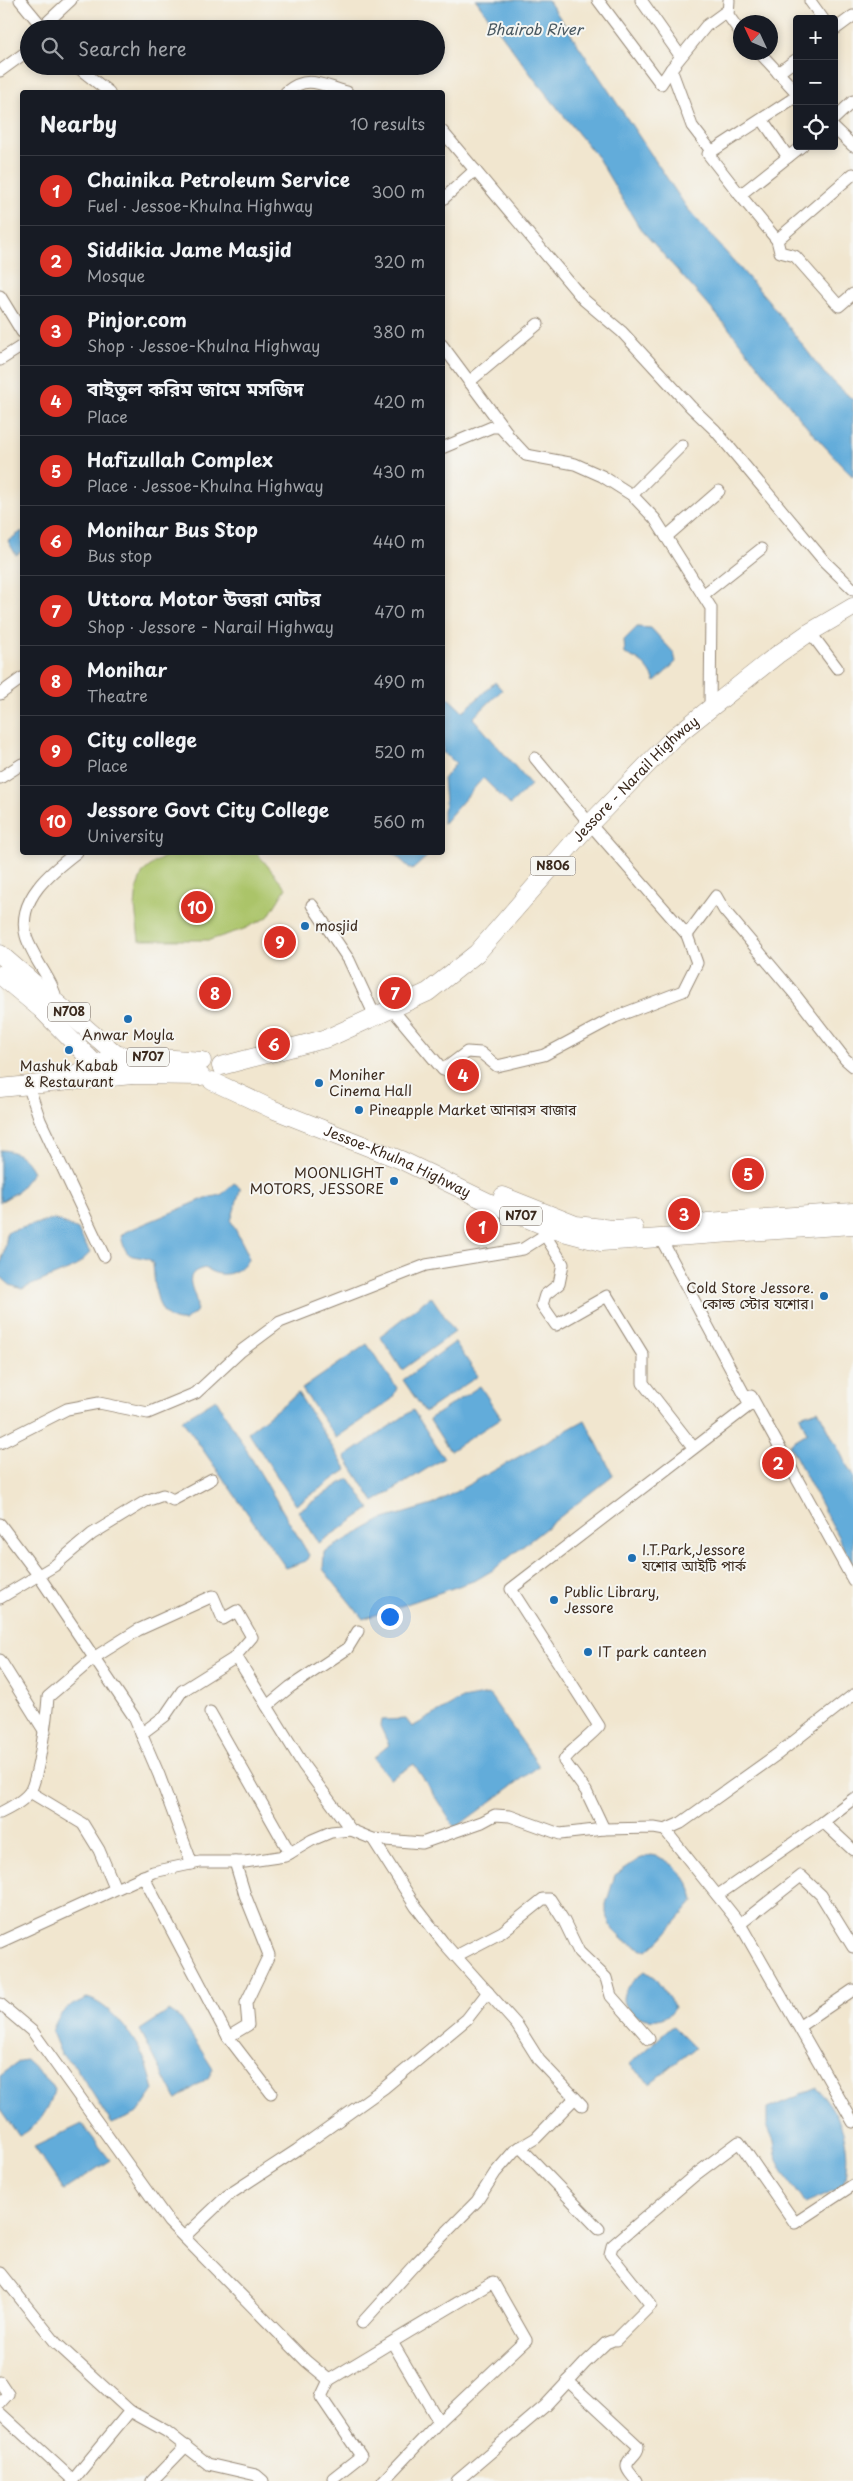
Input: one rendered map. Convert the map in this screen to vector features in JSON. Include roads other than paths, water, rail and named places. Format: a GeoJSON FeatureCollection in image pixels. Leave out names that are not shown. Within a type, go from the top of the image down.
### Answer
{"type":"FeatureCollection","features":[{"type":"Feature","properties":{"kind":"highway","name":"Jessore - Narail Highway"},"geometry":{"type":"LineString","coordinates":[[211,1071],[328,1038],[428,992],[478,953],[590,824],[673,738],[777,655],[810,632],[853,607]]}},
{"type":"Feature","properties":{"kind":"highway","name":"N708"},"geometry":{"type":"LineString","coordinates":[[0,954],[117,1054],[132,1075]]}},
{"type":"Feature","properties":{"kind":"highway","name":"N708"},"geometry":{"type":"LineString","coordinates":[[0,976],[41,1009],[96,1063],[107,1077]]}},
{"type":"Feature","properties":{"kind":"highway","name":"Jessoe-Khulna Highway"},"geometry":{"type":"LineString","coordinates":[[96,1063],[117,1054],[211,1071],[272,1109],[401,1160],[488,1202],[553,1228],[601,1242],[853,1225]]}},
{"type":"Feature","properties":{"kind":"highway","name":"N707"},"geometry":{"type":"LineString","coordinates":[[60,1082],[96,1063]]}},
{"type":"Feature","properties":{"kind":"highway","name":"Jessoe-Khulna Highway"},"geometry":{"type":"LineString","coordinates":[[107,1077],[211,1071]]}},
{"type":"Feature","properties":{"kind":"highway","name":"N707"},"geometry":{"type":"LineString","coordinates":[[0,1088],[107,1077]]}},
{"type":"Feature","properties":{"kind":"highway","name":"Jessoe-Khulna Highway"},"geometry":{"type":"LineString","coordinates":[[553,1228],[576,1225],[612,1230],[853,1212]]}},
{"type":"Feature","properties":{"kind":"street"},"geometry":{"type":"LineString","coordinates":[[20,0],[36,20]]}},
{"type":"Feature","properties":{"kind":"street"},"geometry":{"type":"LineString","coordinates":[[51,20],[70,0]]}},
{"type":"Feature","properties":{"kind":"street"},"geometry":{"type":"LineString","coordinates":[[598,0],[661,84],[706,26],[729,5]]}},
{"type":"Feature","properties":{"kind":"street"},"geometry":{"type":"LineString","coordinates":[[641,0],[679,54]]}},
{"type":"Feature","properties":{"kind":"street"},"geometry":{"type":"LineString","coordinates":[[810,1],[820,15]]}},
{"type":"Feature","properties":{"kind":"street"},"geometry":{"type":"LineString","coordinates":[[729,5],[728,15],[733,22]]}},
{"type":"Feature","properties":{"kind":"street"},"geometry":{"type":"LineString","coordinates":[[838,27],[853,16]]}},
{"type":"Feature","properties":{"kind":"street"},"geometry":{"type":"LineString","coordinates":[[0,71],[20,57]]}},
{"type":"Feature","properties":{"kind":"street"},"geometry":{"type":"LineString","coordinates":[[766,60],[793,90]]}},
{"type":"Feature","properties":{"kind":"street"},"geometry":{"type":"LineString","coordinates":[[778,73],[796,60]]}},
{"type":"Feature","properties":{"kind":"street"},"geometry":{"type":"LineString","coordinates":[[671,69],[692,126],[712,152]]}},
{"type":"Feature","properties":{"kind":"street"},"geometry":{"type":"LineString","coordinates":[[87,75],[106,90]]}},
{"type":"Feature","properties":{"kind":"street"},"geometry":{"type":"LineString","coordinates":[[288,90],[308,80],[340,90]]}},
{"type":"Feature","properties":{"kind":"street"},"geometry":{"type":"LineString","coordinates":[[793,97],[708,154],[777,240],[780,252],[796,256],[839,306],[853,294]]}},
{"type":"Feature","properties":{"kind":"street"},"geometry":{"type":"LineString","coordinates":[[838,115],[853,101]]}},
{"type":"Feature","properties":{"kind":"street"},"geometry":{"type":"LineString","coordinates":[[764,122],[788,158]]}},
{"type":"Feature","properties":{"kind":"street"},"geometry":{"type":"LineString","coordinates":[[838,132],[853,146]]}},
{"type":"Feature","properties":{"kind":"street"},"geometry":{"type":"LineString","coordinates":[[445,135],[584,300],[622,332],[690,407],[715,430],[825,562],[853,589]]}},
{"type":"Feature","properties":{"kind":"street"},"geometry":{"type":"LineString","coordinates":[[740,195],[797,150]]}},
{"type":"Feature","properties":{"kind":"street"},"geometry":{"type":"LineString","coordinates":[[445,197],[475,170]]}},
{"type":"Feature","properties":{"kind":"street"},"geometry":{"type":"LineString","coordinates":[[777,240],[853,174]]}},
{"type":"Feature","properties":{"kind":"street"},"geometry":{"type":"LineString","coordinates":[[0,296],[20,329]]}},
{"type":"Feature","properties":{"kind":"street"},"geometry":{"type":"LineString","coordinates":[[469,382],[538,324]]}},
{"type":"Feature","properties":{"kind":"street"},"geometry":{"type":"LineString","coordinates":[[0,360],[20,347]]}},
{"type":"Feature","properties":{"kind":"street"},"geometry":{"type":"LineString","coordinates":[[445,349],[507,433],[526,455],[575,464],[602,476],[632,495],[654,519],[711,608],[710,708]]}},
{"type":"Feature","properties":{"kind":"street"},"geometry":{"type":"LineString","coordinates":[[445,447],[492,427],[500,427],[507,433]]}},
{"type":"Feature","properties":{"kind":"street"},"geometry":{"type":"LineString","coordinates":[[632,495],[682,445]]}},
{"type":"Feature","properties":{"kind":"street"},"geometry":{"type":"LineString","coordinates":[[666,537],[719,491]]}},
{"type":"Feature","properties":{"kind":"street"},"geometry":{"type":"LineString","coordinates":[[703,595],[761,549]]}},
{"type":"Feature","properties":{"kind":"street"},"geometry":{"type":"LineString","coordinates":[[810,632],[836,668]]}},
{"type":"Feature","properties":{"kind":"street"},"geometry":{"type":"LineString","coordinates":[[1,691],[20,679]]}},
{"type":"Feature","properties":{"kind":"street"},"geometry":{"type":"LineString","coordinates":[[392,1009],[443,1070],[467,1052],[481,1053],[497,1066],[544,1055],[615,1017],[683,991],[697,963],[687,935],[535,758]]}},
{"type":"Feature","properties":{"kind":"street"},"geometry":{"type":"LineString","coordinates":[[0,778],[20,765]]}},
{"type":"Feature","properties":{"kind":"street"},"geometry":{"type":"LineString","coordinates":[[57,1002],[55,991],[26,936],[25,919],[37,889],[48,876],[73,855]]}},
{"type":"Feature","properties":{"kind":"street"},"geometry":{"type":"LineString","coordinates":[[687,935],[716,896],[724,910],[793,992],[845,1059],[853,1066]]}},
{"type":"Feature","properties":{"kind":"street"},"geometry":{"type":"LineString","coordinates":[[312,906],[349,960],[376,1016]]}},
{"type":"Feature","properties":{"kind":"street"},"geometry":{"type":"LineString","coordinates":[[28,1085],[40,1120],[104,1256]]}},
{"type":"Feature","properties":{"kind":"street"},"geometry":{"type":"LineString","coordinates":[[0,1442],[67,1408],[99,1404],[148,1413],[196,1393],[241,1351],[280,1322],[426,1265],[523,1249],[553,1228],[563,1264],[559,1284],[545,1295],[542,1304],[556,1325],[607,1296],[643,1356],[643,1383],[693,1447]]}},
{"type":"Feature","properties":{"kind":"street"},"geometry":{"type":"LineString","coordinates":[[604,1829],[586,1792],[564,1762],[566,1756],[584,1743],[599,1726],[510,1589],[750,1405],[662,1237]]}},
{"type":"Feature","properties":{"kind":"street"},"geometry":{"type":"LineString","coordinates":[[662,1237],[853,1580]]}},
{"type":"Feature","properties":{"kind":"street"},"geometry":{"type":"LineString","coordinates":[[0,1598],[39,1576],[75,1550],[92,1534],[146,1501],[163,1495],[173,1500],[212,1479]]}},
{"type":"Feature","properties":{"kind":"street"},"geometry":{"type":"LineString","coordinates":[[0,1524],[39,1576],[134,1717],[159,1775],[192,1864]]}},
{"type":"Feature","properties":{"kind":"street"},"geometry":{"type":"LineString","coordinates":[[0,1813],[12,1808],[30,1792],[45,1732],[48,1697],[95,1657],[138,1630],[213,1596],[224,1619],[237,1611],[252,1637],[236,1656],[182,1691],[165,1716],[141,1734]]}},
{"type":"Feature","properties":{"kind":"street"},"geometry":{"type":"LineString","coordinates":[[267,1706],[290,1687],[347,1649],[358,1631]]}},
{"type":"Feature","properties":{"kind":"street"},"geometry":{"type":"LineString","coordinates":[[236,1656],[304,1766],[351,1830],[373,1840],[422,1843],[482,1822],[495,1815],[510,1816],[560,1834],[604,1829],[654,1828],[665,1830],[681,1823],[779,1753],[853,1695]]}},
{"type":"Feature","properties":{"kind":"street"},"geometry":{"type":"LineString","coordinates":[[0,1660],[45,1732]]}},
{"type":"Feature","properties":{"kind":"street"},"geometry":{"type":"LineString","coordinates":[[210,1712],[290,1853]]}},
{"type":"Feature","properties":{"kind":"street"},"geometry":{"type":"LineString","coordinates":[[30,1792],[83,1824],[99,1850],[115,1888]]}},
{"type":"Feature","properties":{"kind":"street"},"geometry":{"type":"LineString","coordinates":[[718,1895],[853,1799]]}},
{"type":"Feature","properties":{"kind":"street"},"geometry":{"type":"LineString","coordinates":[[823,1822],[853,1850]]}},
{"type":"Feature","properties":{"kind":"street"},"geometry":{"type":"LineString","coordinates":[[0,1942],[143,1876],[192,1864],[235,1862],[285,1856],[312,1840],[332,1832],[351,1830]]}},
{"type":"Feature","properties":{"kind":"street"},"geometry":{"type":"LineString","coordinates":[[665,1830],[740,1924],[800,2026],[853,2122]]}},
{"type":"Feature","properties":{"kind":"street"},"geometry":{"type":"LineString","coordinates":[[362,2323],[416,2263],[477,2201],[495,2173],[514,2150],[536,2138],[579,2102],[539,2060],[517,2025],[416,1907],[373,1840]]}},
{"type":"Feature","properties":{"kind":"street"},"geometry":{"type":"LineString","coordinates":[[228,2037],[248,2025],[246,2003],[269,1955],[245,1895],[235,1862]]}},
{"type":"Feature","properties":{"kind":"street"},"geometry":{"type":"LineString","coordinates":[[143,1876],[228,2037],[271,2093]]}},
{"type":"Feature","properties":{"kind":"street"},"geometry":{"type":"LineString","coordinates":[[740,1924],[801,1876],[821,1895],[853,1947]]}},
{"type":"Feature","properties":{"kind":"street"},"geometry":{"type":"LineString","coordinates":[[456,1956],[502,1932],[543,1899],[550,1899],[564,1920],[579,1952],[606,1978],[611,1996],[649,2039]]}},
{"type":"Feature","properties":{"kind":"street"},"geometry":{"type":"LineString","coordinates":[[800,2026],[853,1990]]}},
{"type":"Feature","properties":{"kind":"street"},"geometry":{"type":"LineString","coordinates":[[184,2237],[227,2196],[298,2150],[384,2088],[467,2019],[488,1992]]}},
{"type":"Feature","properties":{"kind":"street"},"geometry":{"type":"LineString","coordinates":[[0,2004],[33,2032],[169,2222],[306,2361],[329,2380]]}},
{"type":"Feature","properties":{"kind":"street"},"geometry":{"type":"LineString","coordinates":[[457,2481],[545,2406],[606,2343],[614,2340],[651,2305],[610,2254],[612,2246],[695,2175],[740,2142],[795,2223],[853,2185]]}},
{"type":"Feature","properties":{"kind":"street"},"geometry":{"type":"LineString","coordinates":[[520,2147],[599,2229]]}},
{"type":"Feature","properties":{"kind":"street"},"geometry":{"type":"LineString","coordinates":[[0,2273],[56,2343],[130,2411],[166,2430],[208,2464],[256,2475],[262,2481]]}},
{"type":"Feature","properties":{"kind":"street"},"geometry":{"type":"LineString","coordinates":[[332,2480],[361,2456],[322,2397],[329,2380],[494,2282],[526,2340],[440,2422],[382,2481]]}},
{"type":"Feature","properties":{"kind":"street"},"geometry":{"type":"LineString","coordinates":[[392,2342],[440,2422]]}},
{"type":"Feature","properties":{"kind":"street"},"geometry":{"type":"LineString","coordinates":[[568,2381],[638,2446],[636,2453],[627,2464],[636,2481]]}},
{"type":"Feature","properties":{"kind":"street"},"geometry":{"type":"LineString","coordinates":[[0,2382],[8,2394],[0,2403]]}},
{"type":"Feature","properties":{"kind":"street"},"geometry":{"type":"LineString","coordinates":[[0,2413],[73,2480],[130,2411]]}},
{"type":"Feature","properties":{"kind":"street"},"geometry":{"type":"LineString","coordinates":[[152,2481],[186,2446]]}},
{"type":"Feature","properties":{"kind":"water","name":"Bhairob River"},"geometry":{"type":"Polygon","coordinates":[[[476,0],[548,0],[687,208],[768,300],[824,373],[853,400],[853,477],[806,426],[730,330],[639,227],[598,158],[535,80],[476,0]]]}},
{"type":"Feature","properties":{"kind":"water"},"geometry":{"type":"Polygon","coordinates":[[[20,532],[20,552],[16,555],[8,541],[20,532]]]}},
{"type":"Feature","properties":{"kind":"water"},"geometry":{"type":"Polygon","coordinates":[[[637,627],[651,628],[674,653],[676,662],[655,682],[643,664],[625,654],[624,640],[637,627]]]}},
{"type":"Feature","properties":{"kind":"water"},"geometry":{"type":"Polygon","coordinates":[[[495,682],[502,690],[473,718],[531,785],[510,805],[483,778],[445,822],[445,777],[456,763],[445,755],[445,695],[463,712],[495,682]]]}},
{"type":"Feature","properties":{"kind":"water"},"geometry":{"type":"Polygon","coordinates":[[[395,855],[429,855],[412,870],[395,855]]]}},
{"type":"Feature","properties":{"kind":"water"},"geometry":{"type":"Polygon","coordinates":[[[0,1150],[16,1153],[27,1163],[33,1172],[17,1192],[0,1202],[0,1150]]]}},
{"type":"Feature","properties":{"kind":"water"},"geometry":{"type":"Polygon","coordinates":[[[234,1183],[240,1187],[240,1190],[231,1221],[247,1252],[248,1259],[239,1269],[229,1274],[217,1273],[205,1268],[196,1271],[192,1275],[191,1280],[196,1299],[196,1312],[185,1321],[175,1320],[162,1310],[158,1302],[153,1264],[150,1260],[128,1254],[121,1236],[125,1232],[206,1198],[221,1195],[234,1183]]]}},
{"type":"Feature","properties":{"kind":"water"},"geometry":{"type":"Polygon","coordinates":[[[54,1219],[78,1230],[90,1253],[75,1267],[22,1289],[10,1285],[0,1276],[7,1232],[54,1219]]]}},
{"type":"Feature","properties":{"kind":"water"},"geometry":{"type":"Polygon","coordinates":[[[431,1296],[455,1332],[402,1370],[380,1336],[431,1296]]]}},
{"type":"Feature","properties":{"kind":"water"},"geometry":{"type":"Polygon","coordinates":[[[455,1342],[478,1376],[425,1412],[403,1380],[455,1342]]]}},
{"type":"Feature","properties":{"kind":"water"},"geometry":{"type":"Polygon","coordinates":[[[367,1344],[397,1388],[392,1399],[336,1438],[302,1389],[367,1344]]]}},
{"type":"Feature","properties":{"kind":"water"},"geometry":{"type":"Polygon","coordinates":[[[480,1386],[501,1418],[450,1451],[429,1419],[480,1386]]]}},
{"type":"Feature","properties":{"kind":"water"},"geometry":{"type":"Polygon","coordinates":[[[298,1393],[347,1470],[296,1505],[248,1432],[298,1393]]]}},
{"type":"Feature","properties":{"kind":"water"},"geometry":{"type":"Polygon","coordinates":[[[216,1399],[309,1555],[306,1561],[286,1568],[182,1420],[216,1399]]]}},
{"type":"Feature","properties":{"kind":"water"},"geometry":{"type":"Polygon","coordinates":[[[413,1410],[444,1458],[374,1502],[345,1457],[413,1410]]]}},
{"type":"Feature","properties":{"kind":"water"},"geometry":{"type":"Polygon","coordinates":[[[818,1410],[853,1477],[853,1565],[789,1444],[807,1433],[800,1416],[818,1410]]]}},
{"type":"Feature","properties":{"kind":"water"},"geometry":{"type":"Polygon","coordinates":[[[585,1420],[613,1475],[493,1570],[476,1580],[363,1619],[323,1569],[324,1552],[381,1520],[432,1505],[585,1420]]]}},
{"type":"Feature","properties":{"kind":"water"},"geometry":{"type":"Polygon","coordinates":[[[349,1478],[370,1509],[319,1543],[298,1511],[349,1478]]]}},
{"type":"Feature","properties":{"kind":"water"},"geometry":{"type":"Polygon","coordinates":[[[489,1694],[539,1766],[455,1828],[414,1764],[390,1779],[373,1758],[389,1745],[380,1726],[381,1720],[406,1719],[412,1727],[462,1699],[489,1694]]]}},
{"type":"Feature","properties":{"kind":"water"},"geometry":{"type":"Polygon","coordinates":[[[651,1855],[666,1861],[679,1871],[689,1885],[694,1901],[662,1938],[647,1951],[623,1940],[613,1930],[606,1913],[606,1904],[615,1875],[639,1859],[651,1855]]]}},
{"type":"Feature","properties":{"kind":"water"},"geometry":{"type":"Polygon","coordinates":[[[645,1971],[655,1978],[675,2007],[669,2014],[661,2018],[644,2018],[636,2015],[624,2005],[623,1998],[626,1990],[645,1971]]]}},
{"type":"Feature","properties":{"kind":"water"},"geometry":{"type":"Polygon","coordinates":[[[87,1998],[96,2001],[104,2007],[127,2030],[145,2060],[154,2090],[138,2113],[112,2124],[75,2066],[61,2054],[52,2032],[65,2010],[87,1998]]]}},
{"type":"Feature","properties":{"kind":"water"},"geometry":{"type":"Polygon","coordinates":[[[169,2011],[181,2019],[213,2069],[208,2078],[176,2099],[140,2030],[169,2011]]]}},
{"type":"Feature","properties":{"kind":"water"},"geometry":{"type":"Polygon","coordinates":[[[673,2026],[695,2048],[650,2083],[629,2064],[673,2026]]]}},
{"type":"Feature","properties":{"kind":"water"},"geometry":{"type":"Polygon","coordinates":[[[26,2060],[50,2083],[54,2090],[42,2117],[26,2133],[19,2136],[0,2109],[0,2076],[20,2061],[26,2060]]]}},
{"type":"Feature","properties":{"kind":"water"},"geometry":{"type":"Polygon","coordinates":[[[817,2088],[833,2110],[844,2134],[847,2159],[846,2172],[843,2187],[805,2203],[784,2174],[777,2160],[774,2141],[767,2125],[767,2109],[817,2088]]]}},
{"type":"Feature","properties":{"kind":"water"},"geometry":{"type":"Polygon","coordinates":[[[82,2124],[110,2160],[64,2190],[34,2147],[82,2124]]]}},
{"type":"Feature","properties":{"kind":"place","name":"Jessore Govt City College"},"geometry":{"type":"Point","coordinates":[197,907]}},
{"type":"Feature","properties":{"kind":"place","name":"mosjid"},"geometry":{"type":"Point","coordinates":[305,926]}},
{"type":"Feature","properties":{"kind":"place","name":"City college"},"geometry":{"type":"Point","coordinates":[280,942]}},
{"type":"Feature","properties":{"kind":"place","name":"Monihar"},"geometry":{"type":"Point","coordinates":[215,993]}},
{"type":"Feature","properties":{"kind":"place","name":"Uttora Motor উত্তরা মোটর"},"geometry":{"type":"Point","coordinates":[395,993]}},
{"type":"Feature","properties":{"kind":"place","name":"Anwar Moyla"},"geometry":{"type":"Point","coordinates":[128,1019]}},
{"type":"Feature","properties":{"kind":"place","name":"Monihar Bus Stop"},"geometry":{"type":"Point","coordinates":[274,1044]}},
{"type":"Feature","properties":{"kind":"place","name":"Mashuk Kabab & Restaurant"},"geometry":{"type":"Point","coordinates":[69,1050]}},
{"type":"Feature","properties":{"kind":"place","name":"বাইতুল করিম জামে মসজিদ"},"geometry":{"type":"Point","coordinates":[463,1075]}},
{"type":"Feature","properties":{"kind":"place","name":"Moniher Cinema Hall"},"geometry":{"type":"Point","coordinates":[319,1083]}},
{"type":"Feature","properties":{"kind":"place","name":"Pineapple Market আনারস বাজার"},"geometry":{"type":"Point","coordinates":[359,1110]}},
{"type":"Feature","properties":{"kind":"place","name":"Hafizullah Complex"},"geometry":{"type":"Point","coordinates":[748,1174]}},
{"type":"Feature","properties":{"kind":"place","name":"MOONLIGHT MOTORS, JESSORE"},"geometry":{"type":"Point","coordinates":[394,1181]}},
{"type":"Feature","properties":{"kind":"place","name":"Pinjor.com"},"geometry":{"type":"Point","coordinates":[684,1214]}},
{"type":"Feature","properties":{"kind":"place","name":"Chainika Petroleum Service"},"geometry":{"type":"Point","coordinates":[482,1227]}},
{"type":"Feature","properties":{"kind":"place","name":"Cold Store Jessore. কোল্ড স্টোর যশোর।"},"geometry":{"type":"Point","coordinates":[824,1296]}},
{"type":"Feature","properties":{"kind":"place","name":"Siddikia Jame Masjid"},"geometry":{"type":"Point","coordinates":[778,1463]}},
{"type":"Feature","properties":{"kind":"place","name":"I.T.Park,Jessore যশোর আইটি পার্ক"},"geometry":{"type":"Point","coordinates":[632,1558]}},
{"type":"Feature","properties":{"kind":"place","name":"Public Library, Jessore"},"geometry":{"type":"Point","coordinates":[554,1600]}},
{"type":"Feature","properties":{"kind":"place","name":"IT park canteen"},"geometry":{"type":"Point","coordinates":[588,1652]}}]}
